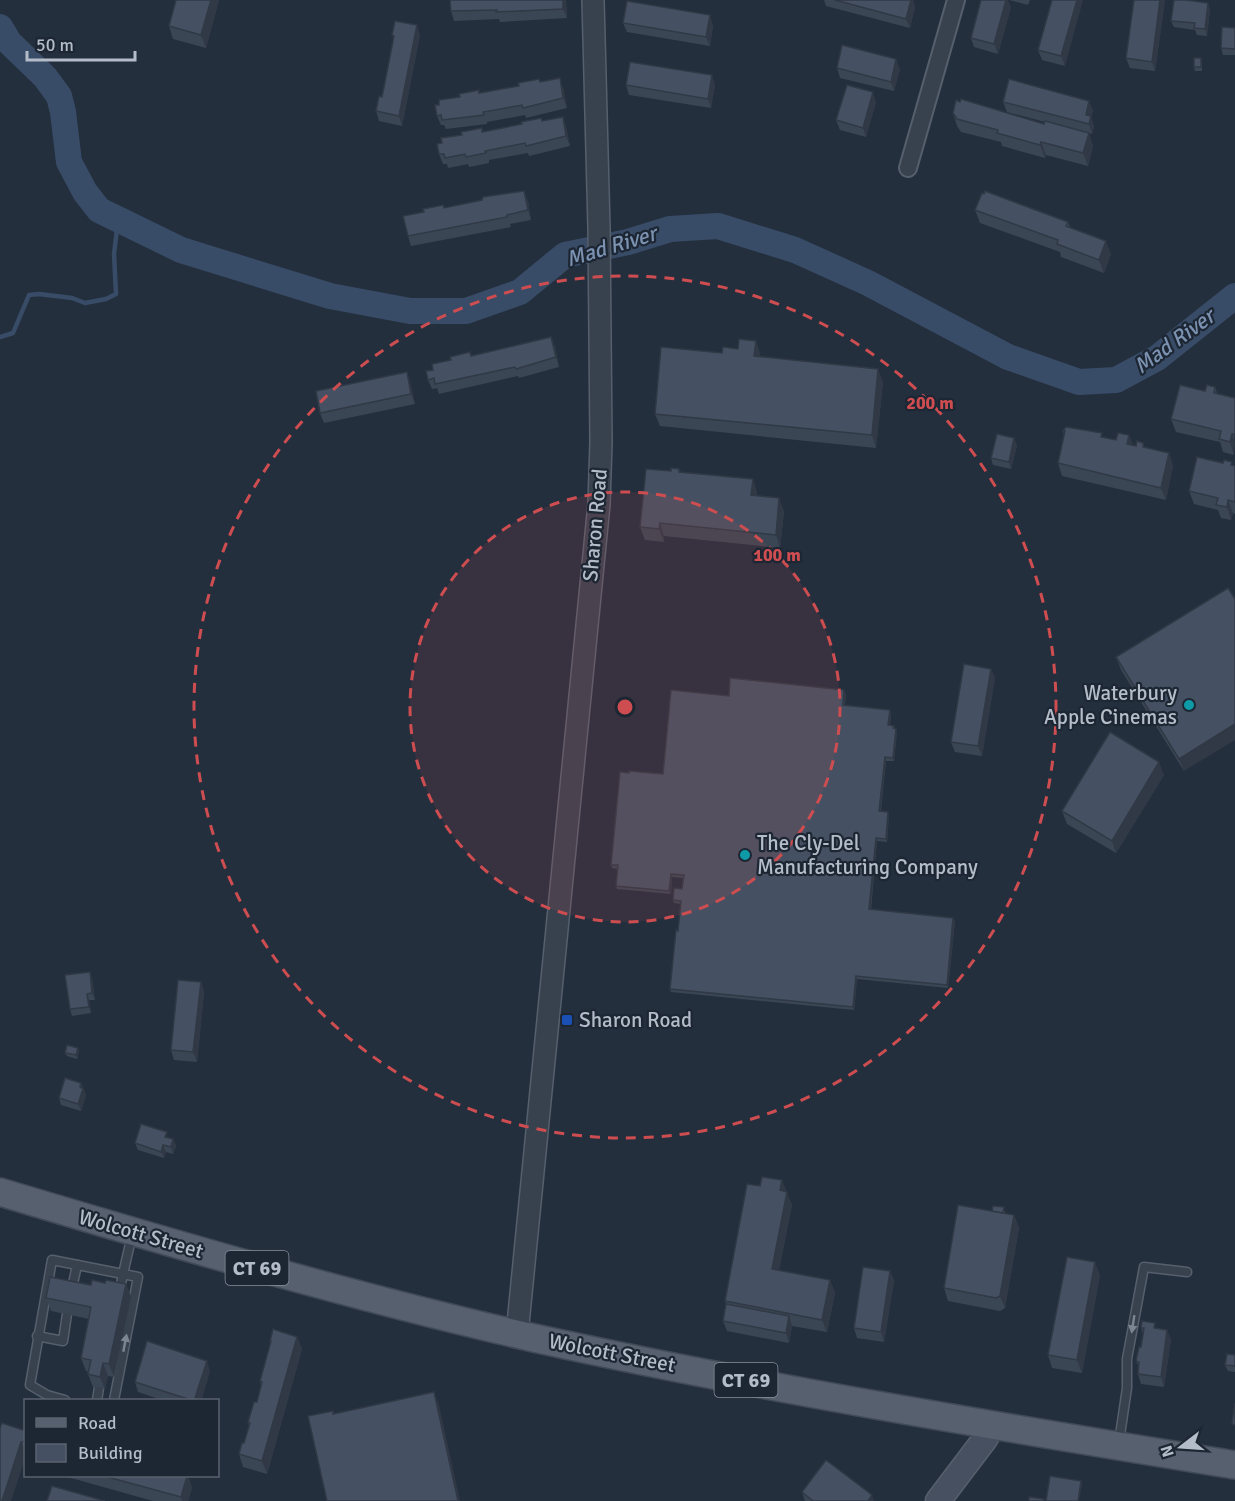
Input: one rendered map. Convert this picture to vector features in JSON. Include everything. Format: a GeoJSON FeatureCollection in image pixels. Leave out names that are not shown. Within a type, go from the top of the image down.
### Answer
{"type":"FeatureCollection","features":[{"type":"Feature","properties":{"kind":"main road","name":"Wolcott Street"},"geometry":{"type":"LineString","coordinates":[[0,1192],[290,1277],[517,1334],[993,1426],[1235,1465]]}},
{"type":"Feature","properties":{"kind":"main road"},"geometry":{"type":"LineString","coordinates":[[938,1501],[993,1426]]}},
{"type":"Feature","properties":{"kind":"street","name":"Sharon Road"},"geometry":{"type":"LineString","coordinates":[[517,1334],[576,757],[585,631],[599,504],[601,442],[599,228],[593,0]]}},
{"type":"Feature","properties":{"kind":"street"},"geometry":{"type":"LineString","coordinates":[[909,168],[956,0]]}},
{"type":"Feature","properties":{"kind":"lane"},"geometry":{"type":"LineString","coordinates":[[119,1294],[133,1232]]}},
{"type":"Feature","properties":{"kind":"lane"},"geometry":{"type":"LineString","coordinates":[[60,1399],[30,1385],[52,1260],[138,1277],[114,1399]]}},
{"type":"Feature","properties":{"kind":"lane"},"geometry":{"type":"LineString","coordinates":[[71,1293],[77,1265]]}},
{"type":"Feature","properties":{"kind":"lane"},"geometry":{"type":"LineString","coordinates":[[1119,1447],[1127,1388],[1127,1359],[1144,1266],[1187,1272]]}},
{"type":"Feature","properties":{"kind":"lane"},"geometry":{"type":"LineString","coordinates":[[37,1336],[63,1341],[67,1314]]}},
{"type":"Feature","properties":{"kind":"lane"},"geometry":{"type":"LineString","coordinates":[[97,1399],[99,1388]]}},
{"type":"Feature","properties":{"kind":"building"},"geometry":{"type":"Polygon","coordinates":[[[176,0],[211,0],[201,35],[169,26],[176,0]]]}},
{"type":"Feature","properties":{"kind":"building"},"geometry":{"type":"Polygon","coordinates":[[[450,0],[563,0],[563,9],[496,12],[497,10],[451,11],[450,0]]]}},
{"type":"Feature","properties":{"kind":"building"},"geometry":{"type":"Polygon","coordinates":[[[835,0],[911,0],[906,19],[835,0]]]}},
{"type":"Feature","properties":{"kind":"building"},"geometry":{"type":"Polygon","coordinates":[[[981,0],[1006,0],[994,44],[971,38],[981,0]]]}},
{"type":"Feature","properties":{"kind":"building"},"geometry":{"type":"Polygon","coordinates":[[[1052,0],[1077,0],[1061,56],[1038,50],[1052,0]]]}},
{"type":"Feature","properties":{"kind":"building"},"geometry":{"type":"Polygon","coordinates":[[[1134,0],[1160,0],[1152,62],[1126,58],[1134,0]]]}},
{"type":"Feature","properties":{"kind":"building"},"geometry":{"type":"Polygon","coordinates":[[[1174,0],[1208,3],[1205,29],[1194,28],[1195,23],[1171,21],[1174,0]]]}},
{"type":"Feature","properties":{"kind":"building"},"geometry":{"type":"Polygon","coordinates":[[[627,1],[710,15],[706,37],[623,23],[627,1]]]}},
{"type":"Feature","properties":{"kind":"building"},"geometry":{"type":"Polygon","coordinates":[[[395,21],[417,25],[399,116],[376,111],[379,96],[382,97],[395,21]]]}},
{"type":"Feature","properties":{"kind":"building"},"geometry":{"type":"Polygon","coordinates":[[[1222,27],[1235,28],[1235,49],[1221,48],[1222,27]]]}},
{"type":"Feature","properties":{"kind":"building"},"geometry":{"type":"Polygon","coordinates":[[[842,45],[896,59],[891,82],[837,68],[842,45]]]}},
{"type":"Feature","properties":{"kind":"building"},"geometry":{"type":"Polygon","coordinates":[[[1194,58],[1201,58],[1201,67],[1194,67],[1194,58]]]}},
{"type":"Feature","properties":{"kind":"building"},"geometry":{"type":"Polygon","coordinates":[[[630,62],[712,75],[708,99],[626,85],[630,62]]]}},
{"type":"Feature","properties":{"kind":"building"},"geometry":{"type":"Polygon","coordinates":[[[560,78],[563,98],[523,108],[522,105],[483,112],[484,115],[442,120],[441,115],[437,116],[435,105],[439,105],[439,100],[460,97],[459,94],[479,90],[479,93],[519,86],[518,83],[539,79],[540,82],[560,78]]]}},
{"type":"Feature","properties":{"kind":"building"},"geometry":{"type":"Polygon","coordinates":[[[1009,79],[1089,101],[1086,115],[1091,116],[1089,124],[1003,102],[1009,79]]]}},
{"type":"Feature","properties":{"kind":"building"},"geometry":{"type":"Polygon","coordinates":[[[847,85],[873,92],[863,128],[836,120],[847,85]]]}},
{"type":"Feature","properties":{"kind":"building"},"geometry":{"type":"Polygon","coordinates":[[[961,99],[1044,124],[1045,121],[1089,133],[1083,153],[1041,142],[1040,145],[957,119],[953,113],[956,100],[960,102],[961,99]]]}},
{"type":"Feature","properties":{"kind":"building"},"geometry":{"type":"Polygon","coordinates":[[[563,117],[566,136],[526,146],[525,143],[485,151],[486,153],[466,157],[465,154],[445,158],[444,154],[439,154],[437,144],[442,143],[441,138],[462,135],[461,132],[482,128],[482,132],[541,118],[542,121],[563,117]]]}},
{"type":"Feature","properties":{"kind":"building"},"geometry":{"type":"Polygon","coordinates":[[[524,191],[528,210],[507,215],[507,217],[408,236],[403,216],[424,212],[423,209],[443,205],[444,208],[482,200],[483,197],[524,191]]]}},
{"type":"Feature","properties":{"kind":"building"},"geometry":{"type":"Polygon","coordinates":[[[985,191],[1068,222],[1066,226],[1106,241],[1099,260],[1057,244],[1058,240],[975,210],[985,191]]]}},
{"type":"Feature","properties":{"kind":"building"},"geometry":{"type":"Polygon","coordinates":[[[551,337],[556,357],[516,369],[515,367],[435,384],[434,378],[428,380],[426,371],[433,370],[432,364],[451,360],[450,357],[470,352],[471,356],[551,337]]]}},
{"type":"Feature","properties":{"kind":"building"},"geometry":{"type":"Polygon","coordinates":[[[739,339],[756,341],[754,356],[878,369],[872,435],[655,414],[661,347],[722,353],[723,347],[738,349],[739,339]]]}},
{"type":"Feature","properties":{"kind":"building"},"geometry":{"type":"Polygon","coordinates":[[[407,372],[411,394],[320,413],[316,391],[407,372]]]}},
{"type":"Feature","properties":{"kind":"building"},"geometry":{"type":"Polygon","coordinates":[[[1180,385],[1205,391],[1207,385],[1215,387],[1214,393],[1235,398],[1235,434],[1232,434],[1230,442],[1219,439],[1221,431],[1171,419],[1180,385]]]}},
{"type":"Feature","properties":{"kind":"building"},"geometry":{"type":"Polygon","coordinates":[[[1066,427],[1102,433],[1101,437],[1116,440],[1118,433],[1129,435],[1127,444],[1136,446],[1137,441],[1143,443],[1143,447],[1169,453],[1161,488],[1058,463],[1065,431],[1063,431],[1066,427]]]}},
{"type":"Feature","properties":{"kind":"building"},"geometry":{"type":"Polygon","coordinates":[[[997,434],[1014,438],[1009,462],[991,458],[997,434]]]}},
{"type":"Feature","properties":{"kind":"building"},"geometry":{"type":"Polygon","coordinates":[[[1197,457],[1223,463],[1224,460],[1232,462],[1231,465],[1235,466],[1235,502],[1228,500],[1227,507],[1216,505],[1218,498],[1189,491],[1197,457]]]}},
{"type":"Feature","properties":{"kind":"building"},"geometry":{"type":"Polygon","coordinates":[[[671,468],[679,469],[679,472],[753,479],[751,495],[779,498],[776,535],[660,523],[659,529],[640,527],[646,469],[671,471],[671,468]]]}},
{"type":"Feature","properties":{"kind":"building","name":"Waterbury Apple Cinemas"},"geometry":{"type":"Polygon","coordinates":[[[1228,588],[1235,599],[1235,724],[1179,759],[1116,657],[1228,588]]]}},
{"type":"Feature","properties":{"kind":"building"},"geometry":{"type":"Polygon","coordinates":[[[964,664],[991,669],[978,746],[951,742],[964,664]]]}},
{"type":"Feature","properties":{"kind":"building","name":"The Cly-Del Manufacturing Company"},"geometry":{"type":"Polygon","coordinates":[[[730,678],[844,690],[843,705],[890,710],[888,725],[896,729],[893,758],[885,757],[879,811],[888,812],[886,839],[876,838],[869,909],[953,918],[947,985],[856,976],[853,1007],[670,989],[681,901],[673,900],[674,888],[682,889],[684,875],[671,874],[669,891],[616,886],[618,865],[611,865],[620,772],[663,774],[671,690],[729,696],[730,678]]]}},
{"type":"Feature","properties":{"kind":"building"},"geometry":{"type":"Polygon","coordinates":[[[1110,732],[1159,762],[1112,841],[1062,811],[1110,732]]]}},
{"type":"Feature","properties":{"kind":"building"},"geometry":{"type":"Polygon","coordinates":[[[90,972],[92,993],[87,994],[89,1007],[70,1009],[65,975],[90,972]]]}},
{"type":"Feature","properties":{"kind":"building"},"geometry":{"type":"Polygon","coordinates":[[[178,980],[201,982],[193,1052],[171,1050],[178,980]]]}},
{"type":"Feature","properties":{"kind":"building"},"geometry":{"type":"Polygon","coordinates":[[[67,1045],[78,1048],[76,1055],[65,1053],[67,1045]]]}},
{"type":"Feature","properties":{"kind":"building"},"geometry":{"type":"Polygon","coordinates":[[[65,1078],[81,1083],[80,1087],[83,1089],[78,1104],[59,1098],[65,1078]]]}},
{"type":"Feature","properties":{"kind":"building"},"geometry":{"type":"Polygon","coordinates":[[[141,1124],[167,1132],[165,1137],[173,1139],[171,1147],[163,1145],[161,1152],[135,1143],[141,1124]]]}},
{"type":"Feature","properties":{"kind":"building"},"geometry":{"type":"Polygon","coordinates":[[[762,1177],[782,1180],[780,1190],[787,1192],[772,1269],[830,1280],[822,1320],[725,1301],[747,1184],[760,1186],[762,1177]]]}},
{"type":"Feature","properties":{"kind":"building"},"geometry":{"type":"Polygon","coordinates":[[[958,1205],[1014,1215],[1000,1296],[996,1298],[944,1288],[958,1205]]]}},
{"type":"Feature","properties":{"kind":"building"},"geometry":{"type":"Polygon","coordinates":[[[993,1206],[1004,1207],[1003,1213],[992,1211],[993,1206]]]}},
{"type":"Feature","properties":{"kind":"building"},"geometry":{"type":"Polygon","coordinates":[[[1067,1257],[1095,1262],[1077,1360],[1048,1355],[1067,1257]]]}},
{"type":"Feature","properties":{"kind":"building"},"geometry":{"type":"Polygon","coordinates":[[[863,1267],[890,1271],[881,1332],[854,1328],[863,1267]]]}},
{"type":"Feature","properties":{"kind":"building"},"geometry":{"type":"Polygon","coordinates":[[[50,1277],[91,1285],[92,1280],[126,1284],[109,1364],[103,1363],[100,1377],[88,1374],[91,1360],[81,1358],[91,1307],[46,1298],[50,1277]]]}},
{"type":"Feature","properties":{"kind":"building"},"geometry":{"type":"Polygon","coordinates":[[[726,1304],[789,1316],[786,1333],[723,1321],[726,1304]]]}},
{"type":"Feature","properties":{"kind":"building"},"geometry":{"type":"Polygon","coordinates":[[[1142,1321],[1155,1323],[1154,1328],[1167,1330],[1161,1377],[1138,1374],[1139,1362],[1136,1361],[1144,1328],[1141,1328],[1142,1321]]]}},
{"type":"Feature","properties":{"kind":"building"},"geometry":{"type":"Polygon","coordinates":[[[273,1329],[297,1337],[262,1461],[239,1454],[250,1423],[248,1422],[254,1402],[257,1402],[273,1329]]]}},
{"type":"Feature","properties":{"kind":"building"},"geometry":{"type":"Polygon","coordinates":[[[147,1341],[207,1361],[195,1399],[188,1399],[135,1382],[147,1341]]]}},
{"type":"Feature","properties":{"kind":"building"},"geometry":{"type":"Polygon","coordinates":[[[1227,1354],[1235,1355],[1235,1366],[1225,1365],[1227,1354]]]}},
{"type":"Feature","properties":{"kind":"building"},"geometry":{"type":"Polygon","coordinates":[[[434,1392],[458,1501],[327,1501],[308,1416],[333,1411],[333,1414],[434,1392]]]}},
{"type":"Feature","properties":{"kind":"building"},"geometry":{"type":"Polygon","coordinates":[[[1235,1403],[1235,1425],[1232,1424],[1235,1403]]]}},
{"type":"Feature","properties":{"kind":"building"},"geometry":{"type":"Polygon","coordinates":[[[2,1423],[24,1430],[24,1440],[21,1442],[2,1501],[0,1501],[0,1428],[2,1423]]]}},
{"type":"Feature","properties":{"kind":"building"},"geometry":{"type":"Polygon","coordinates":[[[826,1460],[872,1495],[868,1501],[813,1501],[802,1492],[826,1460]]]}},
{"type":"Feature","properties":{"kind":"building"},"geometry":{"type":"Polygon","coordinates":[[[1050,1476],[1081,1481],[1078,1501],[1046,1501],[1050,1476]]]}},
{"type":"Feature","properties":{"kind":"building"},"geometry":{"type":"Polygon","coordinates":[[[108,1477],[187,1477],[181,1497],[108,1477]]]}},
{"type":"Feature","properties":{"kind":"building"},"geometry":{"type":"Polygon","coordinates":[[[52,1486],[105,1501],[47,1501],[52,1486]]]}},
{"type":"Feature","properties":{"kind":"building"},"geometry":{"type":"Polygon","coordinates":[[[1029,1497],[1044,1499],[1043,1501],[1029,1501],[1029,1497]]]}},
{"type":"Feature","properties":{"kind":"waterway","name":"Mad River"},"geometry":{"type":"LineString","coordinates":[[0,27],[9,42],[45,77],[59,96],[69,162],[85,192],[99,210],[181,250],[330,296],[410,311],[466,311],[520,292],[565,255],[628,242],[670,229],[718,226],[795,250],[868,283],[1008,357],[1079,382],[1116,380],[1157,358],[1235,296]]}},
{"type":"Feature","properties":{"kind":"waterway"},"geometry":{"type":"LineString","coordinates":[[0,337],[13,333],[29,295],[72,298],[85,303],[106,299],[116,294],[114,254],[118,221]]}},
{"type":"Feature","properties":{"kind":"place","name":"Waterbury Apple Cinemas"},"geometry":{"type":"Point","coordinates":[1189,705]}},
{"type":"Feature","properties":{"kind":"place","name":"The Cly-Del Manufacturing Company"},"geometry":{"type":"Point","coordinates":[745,855]}},
{"type":"Feature","properties":{"kind":"place","name":"Sharon Road"},"geometry":{"type":"Point","coordinates":[567,1020]}}]}
